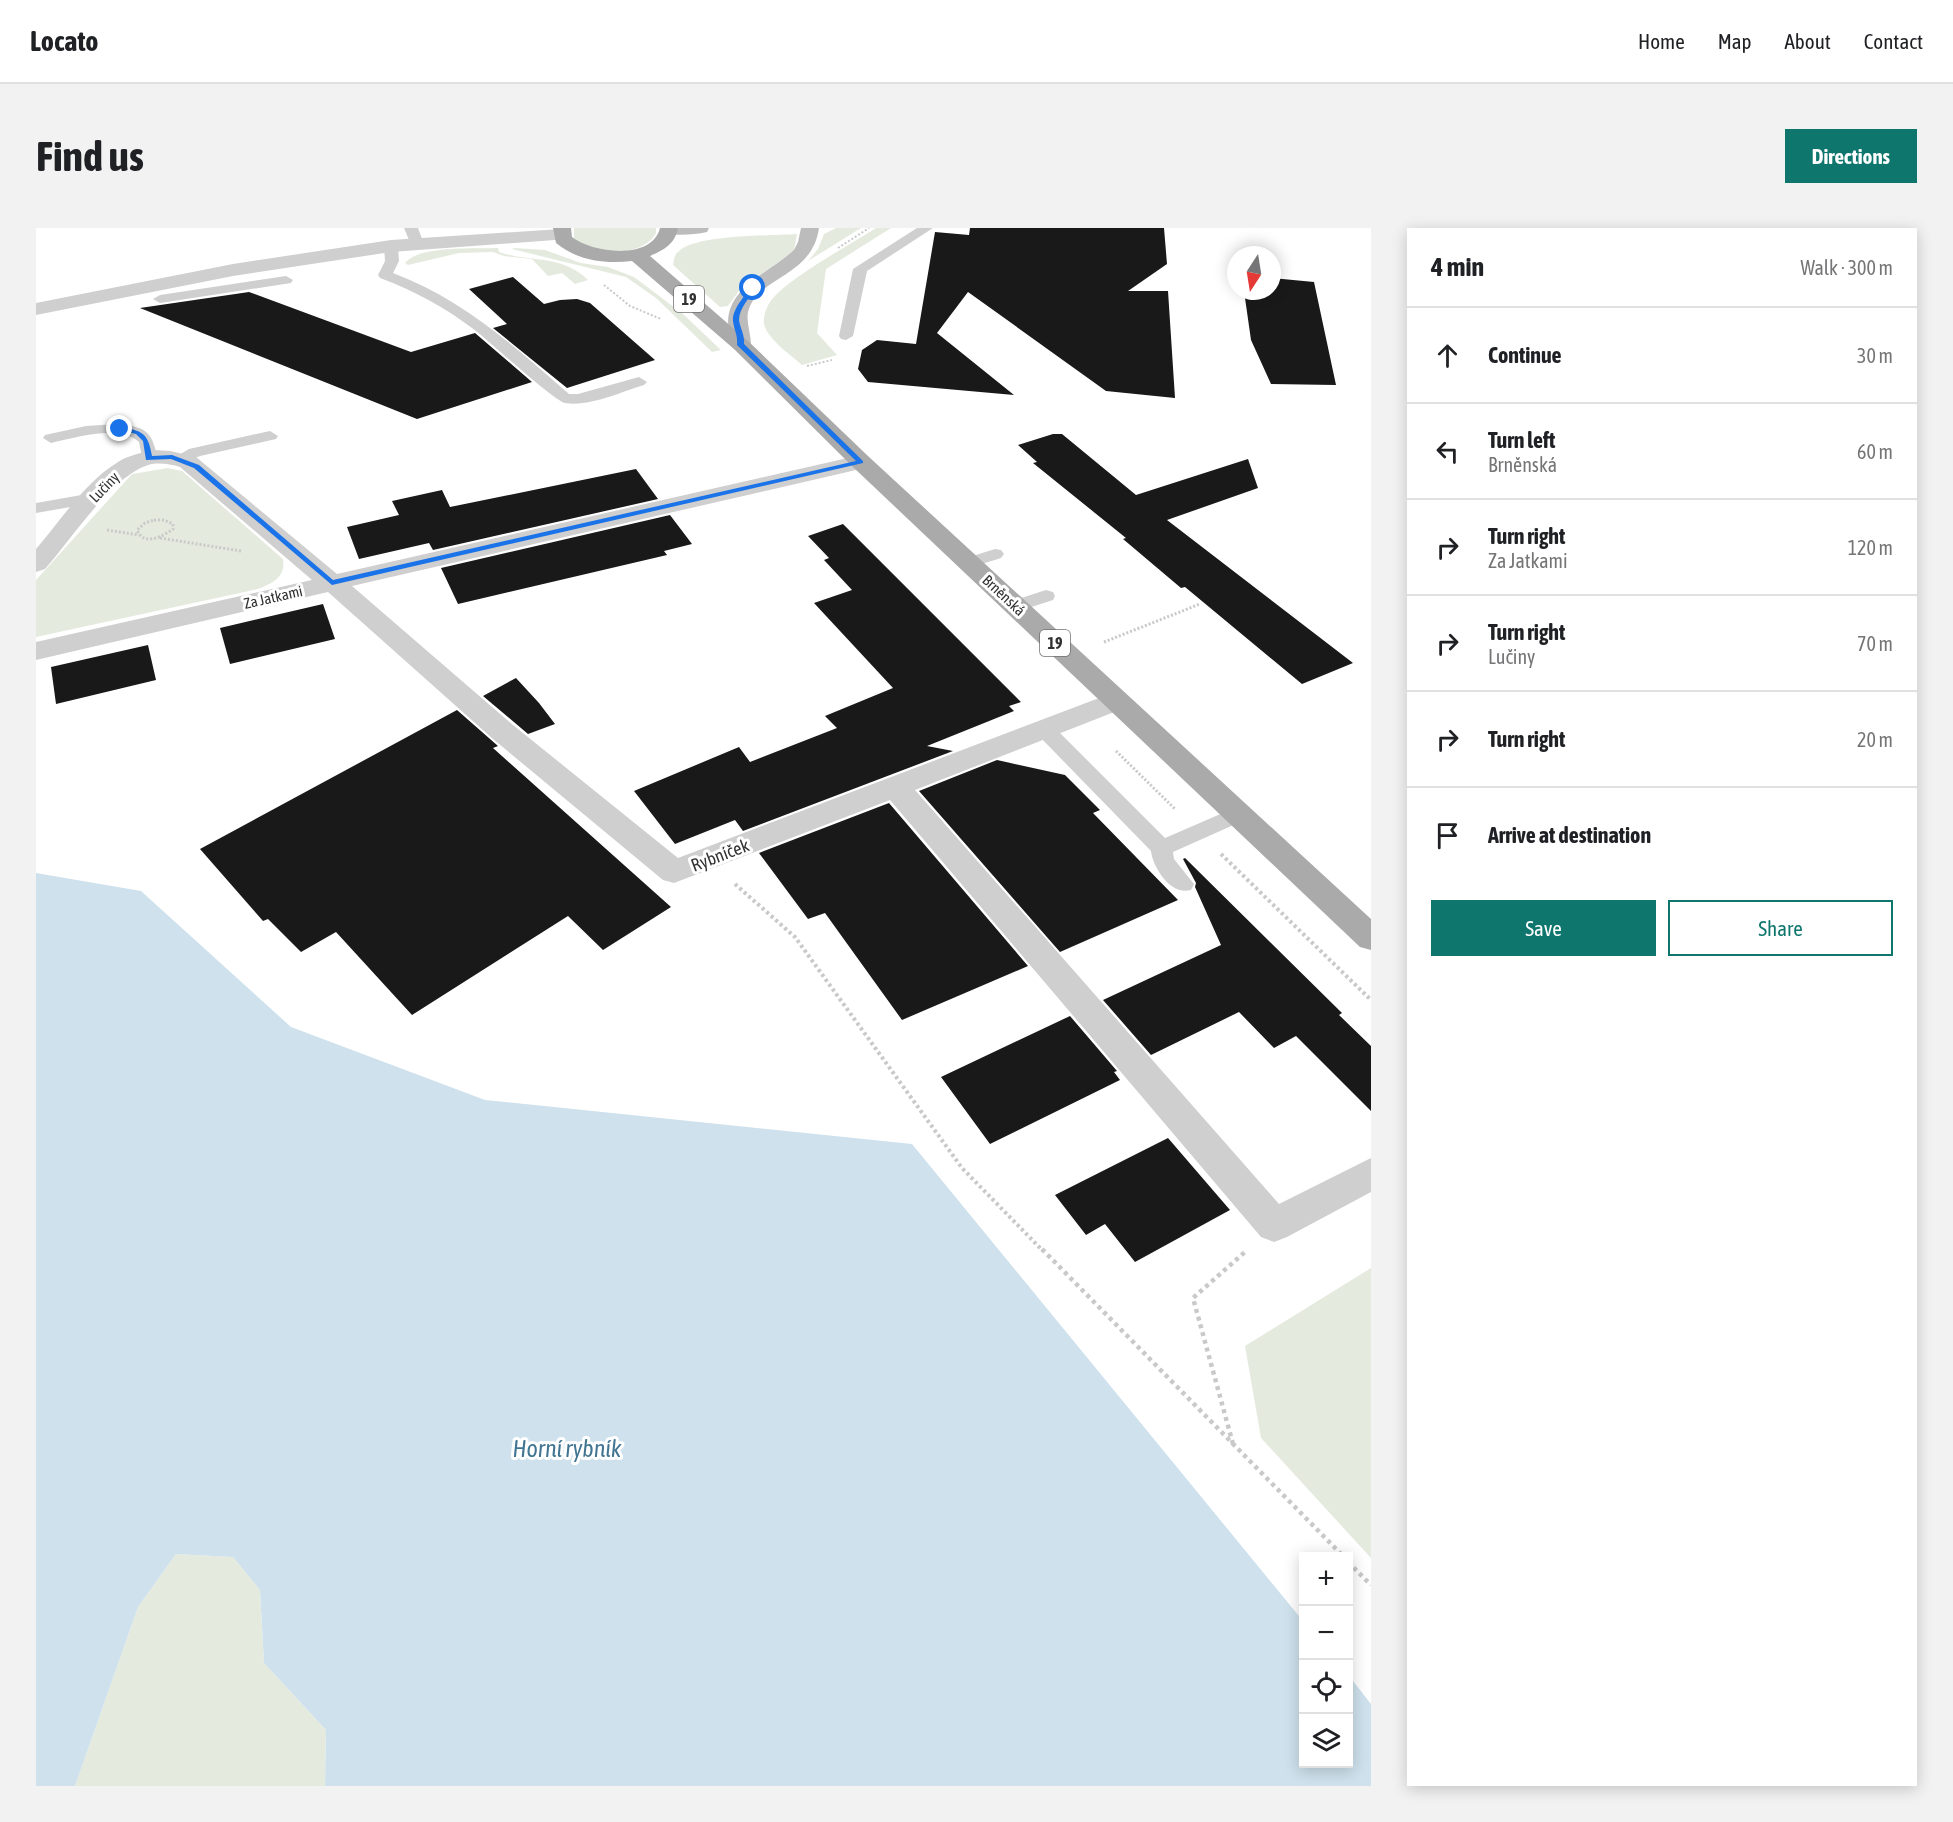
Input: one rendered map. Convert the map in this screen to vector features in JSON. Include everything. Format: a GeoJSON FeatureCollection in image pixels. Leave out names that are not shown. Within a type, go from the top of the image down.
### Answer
{"type":"FeatureCollection","features":[{"type":"Feature","properties":{"kind":"main road"},"geometry":{"type":"LineString","coordinates":[[562,231],[572,247],[588,253],[614,256],[636,254],[660,245],[667,237],[669,228],[700,228]]}},
{"type":"Feature","properties":{"kind":"main road"},"geometry":{"type":"LineString","coordinates":[[741,345],[741,336],[736,321],[741,303],[763,280],[803,253],[810,238],[810,228]]}},
{"type":"Feature","properties":{"kind":"main road","name":"Brněnská"},"geometry":{"type":"LineString","coordinates":[[636,254],[741,345],[861,462],[1371,938]]}},
{"type":"Feature","properties":{"kind":"street"},"geometry":{"type":"LineString","coordinates":[[36,309],[269,264],[391,246],[414,236],[562,231]]}},
{"type":"Feature","properties":{"kind":"street","name":"Lučiny"},"geometry":{"type":"LineString","coordinates":[[36,564],[116,472],[149,458],[180,459],[196,466],[332,583]]}},
{"type":"Feature","properties":{"kind":"street","name":"Za Jatkami"},"geometry":{"type":"LineString","coordinates":[[36,651],[861,462]]}},
{"type":"Feature","properties":{"kind":"street","name":"Rybníček"},"geometry":{"type":"LineString","coordinates":[[332,583],[503,732],[674,872],[1117,700]]}},
{"type":"Feature","properties":{"kind":"street"},"geometry":{"type":"LineString","coordinates":[[895,787],[1274,1225],[1371,1174]]}},
{"type":"Feature","properties":{"kind":"lane"},"geometry":{"type":"LineString","coordinates":[[846,336],[860,269],[926,228]]}},
{"type":"Feature","properties":{"kind":"lane"},"geometry":{"type":"LineString","coordinates":[[391,246],[392,261],[385,275],[415,285],[481,326],[565,398],[578,399],[639,382]]}},
{"type":"Feature","properties":{"kind":"lane"},"geometry":{"type":"LineString","coordinates":[[160,298],[286,280],[269,264]]}},
{"type":"Feature","properties":{"kind":"lane"},"geometry":{"type":"LineString","coordinates":[[51,438],[120,429],[138,432],[146,440],[149,458]]}},
{"type":"Feature","properties":{"kind":"lane"},"geometry":{"type":"LineString","coordinates":[[180,459],[195,452],[270,436]]}},
{"type":"Feature","properties":{"kind":"lane"},"geometry":{"type":"LineString","coordinates":[[36,508],[93,498]]}},
{"type":"Feature","properties":{"kind":"lane"},"geometry":{"type":"LineString","coordinates":[[969,563],[995,554]]}},
{"type":"Feature","properties":{"kind":"lane"},"geometry":{"type":"LineString","coordinates":[[1016,606],[1046,596]]}},
{"type":"Feature","properties":{"kind":"lane"},"geometry":{"type":"LineString","coordinates":[[1044,729],[1162,848],[1163,861],[1183,884]]}},
{"type":"Feature","properties":{"kind":"lane"},"geometry":{"type":"LineString","coordinates":[[1162,848],[1239,814]]}},
{"type":"Feature","properties":{"kind":"path"},"geometry":{"type":"LineString","coordinates":[[601,283],[617,299],[632,309],[663,319]]}},
{"type":"Feature","properties":{"kind":"path"},"geometry":{"type":"LineString","coordinates":[[160,538],[173,529],[173,524],[168,520],[150,520],[137,530],[144,538],[160,538],[304,561]]}},
{"type":"Feature","properties":{"kind":"path"},"geometry":{"type":"LineString","coordinates":[[1098,644],[1200,604]]}},
{"type":"Feature","properties":{"kind":"path"},"geometry":{"type":"LineString","coordinates":[[707,860],[795,937],[962,1168],[1338,1552]]}},
{"type":"Feature","properties":{"kind":"path"},"geometry":{"type":"LineString","coordinates":[[1233,1445],[1193,1298],[1274,1225]]}},
{"type":"Feature","properties":{"kind":"path"},"geometry":{"type":"LineString","coordinates":[[1353,1567],[1371,1585]]}},
{"type":"Feature","properties":{"kind":"shaded area"},"geometry":{"type":"Polygon","coordinates":[[[574,228],[656,228],[656,233],[640,247],[617,252],[604,251],[582,244],[574,238],[574,228]]]}},
{"type":"Feature","properties":{"kind":"shaded area"},"geometry":{"type":"Polygon","coordinates":[[[836,228],[861,228],[808,261],[818,249],[824,234],[836,228]]]}},
{"type":"Feature","properties":{"kind":"shaded area"},"geometry":{"type":"Polygon","coordinates":[[[876,228],[891,228],[826,269],[817,333],[837,355],[802,365],[766,330],[764,318],[769,304],[778,293],[804,273],[876,228]]]}},
{"type":"Feature","properties":{"kind":"shaded area"},"geometry":{"type":"Polygon","coordinates":[[[797,234],[794,251],[741,288],[728,306],[720,307],[673,265],[678,252],[700,242],[734,237],[797,234]]]}},
{"type":"Feature","properties":{"kind":"shaded area"},"geometry":{"type":"Polygon","coordinates":[[[463,248],[498,248],[499,252],[567,266],[588,280],[575,284],[562,273],[548,276],[532,259],[504,256],[493,252],[459,253],[408,265],[405,263],[422,253],[463,248]]]}},
{"type":"Feature","properties":{"kind":"shaded area"},"geometry":{"type":"Polygon","coordinates":[[[512,249],[545,250],[581,263],[608,267],[634,277],[683,314],[721,350],[712,352],[656,298],[626,277],[512,249]]]}},
{"type":"Feature","properties":{"kind":"shaded area"},"geometry":{"type":"Polygon","coordinates":[[[168,468],[182,471],[283,559],[280,575],[273,582],[258,589],[36,637],[36,580],[132,474],[168,468]]]}},
{"type":"Feature","properties":{"kind":"shaded area"},"geometry":{"type":"Polygon","coordinates":[[[1371,1268],[1371,1558],[1261,1438],[1245,1346],[1371,1268]]]}},
{"type":"Feature","properties":{"kind":"shaded area"},"geometry":{"type":"Polygon","coordinates":[[[176,1554],[233,1557],[260,1590],[264,1663],[326,1730],[325,1786],[75,1786],[138,1607],[176,1554]]]}},
{"type":"Feature","properties":{"kind":"water","name":"Horní rybník"},"geometry":{"type":"Polygon","coordinates":[[[36,873],[141,891],[291,1027],[485,1100],[912,1144],[1299,1616],[1299,1768],[1353,1768],[1353,1681],[1371,1704],[1371,1786],[325,1786],[326,1730],[264,1663],[260,1590],[233,1557],[176,1554],[138,1607],[75,1786],[36,1786],[36,873]]]}},
{"type":"Feature","properties":{"kind":"building"},"geometry":{"type":"Polygon","coordinates":[[[970,228],[1164,228],[1167,264],[1128,291],[1168,291],[1175,398],[1106,391],[968,292],[937,333],[1014,395],[868,382],[858,369],[862,350],[877,340],[916,344],[935,232],[969,235],[970,228]]]}},
{"type":"Feature","properties":{"kind":"building"},"geometry":{"type":"Polygon","coordinates":[[[513,277],[544,304],[577,299],[590,303],[655,360],[567,388],[493,328],[507,324],[469,289],[513,277]]]}},
{"type":"Feature","properties":{"kind":"building"},"geometry":{"type":"Polygon","coordinates":[[[1281,279],[1314,282],[1336,385],[1271,384],[1251,340],[1245,300],[1281,300],[1281,279]]]}},
{"type":"Feature","properties":{"kind":"building"},"geometry":{"type":"Polygon","coordinates":[[[249,292],[411,352],[475,333],[532,382],[417,419],[140,308],[249,292]]]}},
{"type":"Feature","properties":{"kind":"building"},"geometry":{"type":"Polygon","coordinates":[[[1053,434],[1062,434],[1136,495],[1248,459],[1258,488],[1167,520],[1353,663],[1302,684],[1185,587],[1181,588],[1123,539],[1126,538],[1033,463],[1037,462],[1018,445],[1053,434]]]}},
{"type":"Feature","properties":{"kind":"building"},"geometry":{"type":"Polygon","coordinates":[[[636,469],[658,499],[433,550],[429,543],[359,559],[347,527],[399,515],[392,501],[442,490],[450,507],[636,469]]]}},
{"type":"Feature","properties":{"kind":"building"},"geometry":{"type":"Polygon","coordinates":[[[670,515],[692,544],[664,551],[667,555],[458,604],[441,568],[670,515]]]}},
{"type":"Feature","properties":{"kind":"building"},"geometry":{"type":"Polygon","coordinates":[[[843,524],[1021,702],[1009,706],[1014,711],[927,746],[953,751],[743,831],[735,820],[675,844],[634,791],[739,747],[750,762],[837,728],[825,716],[893,688],[814,603],[852,590],[824,560],[829,558],[808,536],[843,524]]]}},
{"type":"Feature","properties":{"kind":"building"},"geometry":{"type":"Polygon","coordinates":[[[323,604],[335,639],[230,664],[220,628],[323,604]]]}},
{"type":"Feature","properties":{"kind":"building"},"geometry":{"type":"Polygon","coordinates":[[[148,645],[156,680],[56,704],[51,667],[148,645]]]}},
{"type":"Feature","properties":{"kind":"building"},"geometry":{"type":"Polygon","coordinates":[[[516,678],[555,724],[528,734],[483,696],[516,678]]]}},
{"type":"Feature","properties":{"kind":"building"},"geometry":{"type":"Polygon","coordinates":[[[457,710],[498,746],[493,748],[671,907],[603,950],[568,916],[412,1015],[336,932],[301,952],[268,919],[263,921],[200,849],[457,710]]]}},
{"type":"Feature","properties":{"kind":"building"},"geometry":{"type":"Polygon","coordinates":[[[997,760],[1065,775],[1100,810],[1093,813],[1178,900],[1060,952],[919,791],[997,760]]]}},
{"type":"Feature","properties":{"kind":"building"},"geometry":{"type":"Polygon","coordinates":[[[889,803],[1028,966],[902,1020],[825,913],[808,919],[759,853],[889,803]]]}},
{"type":"Feature","properties":{"kind":"building"},"geometry":{"type":"Polygon","coordinates":[[[1185,858],[1342,1013],[1339,1015],[1371,1046],[1371,1111],[1296,1036],[1274,1048],[1239,1012],[1151,1055],[1103,1000],[1221,945],[1195,887],[1196,883],[1183,859],[1185,858]]]}},
{"type":"Feature","properties":{"kind":"building"},"geometry":{"type":"Polygon","coordinates":[[[1070,1016],[1117,1071],[1114,1072],[1120,1080],[990,1144],[941,1077],[1070,1016]]]}},
{"type":"Feature","properties":{"kind":"building"},"geometry":{"type":"Polygon","coordinates":[[[1168,1138],[1230,1210],[1135,1262],[1105,1224],[1086,1235],[1055,1195],[1168,1138]]]}},
{"type":"Feature","properties":{"kind":"route"},"geometry":{"type":"LineString","coordinates":[[120,429],[138,432],[146,440],[149,458],[172,457],[196,466],[332,583],[861,462],[741,345],[741,336],[736,321],[738,311],[741,303],[753,288]]}}]}
